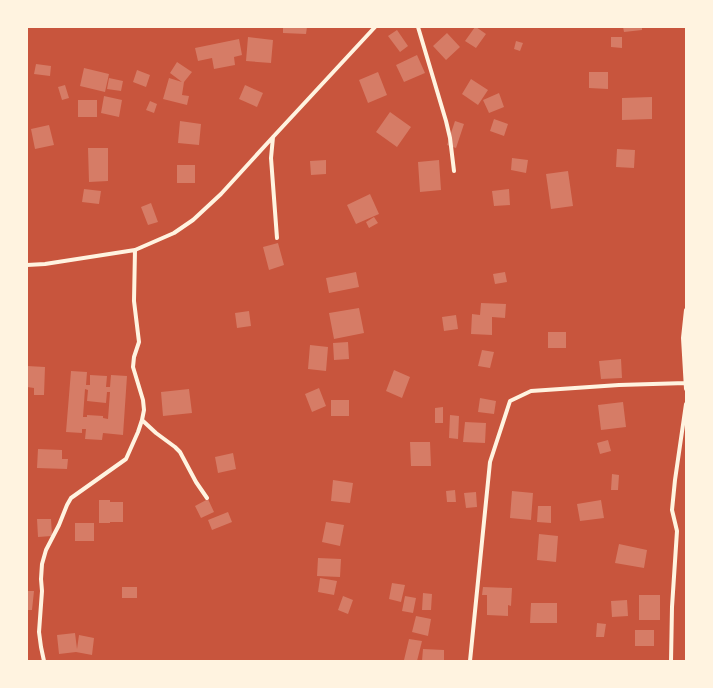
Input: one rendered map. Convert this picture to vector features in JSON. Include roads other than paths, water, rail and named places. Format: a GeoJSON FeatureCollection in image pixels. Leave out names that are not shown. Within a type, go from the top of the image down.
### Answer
{"type":"FeatureCollection","features":[{"type":"Feature","properties":{"kind":"street"},"geometry":{"type":"LineString","coordinates":[[27,265],[44,264],[135,250],[174,233],[192,220],[221,194],[375,27]]}},
{"type":"Feature","properties":{"kind":"street"},"geometry":{"type":"LineString","coordinates":[[418,27],[446,121],[450,138],[454,171]]}},
{"type":"Feature","properties":{"kind":"street"},"geometry":{"type":"LineString","coordinates":[[273,137],[271,158],[277,238]]}},
{"type":"Feature","properties":{"kind":"street"},"geometry":{"type":"LineString","coordinates":[[44,661],[39,632],[42,564],[46,550],[71,498],[126,459],[142,420],[144,410],[143,400],[133,367],[134,357],[138,349],[139,342],[134,301],[135,250]]}},
{"type":"Feature","properties":{"kind":"street"},"geometry":{"type":"LineString","coordinates":[[686,310],[683,338],[686,389]]}},
{"type":"Feature","properties":{"kind":"street"},"geometry":{"type":"LineString","coordinates":[[470,661],[490,462],[510,401],[531,391],[619,385],[686,383]]}},
{"type":"Feature","properties":{"kind":"street"},"geometry":{"type":"LineString","coordinates":[[671,661],[672,607],[677,531],[672,510],[686,404]]}},
{"type":"Feature","properties":{"kind":"street"},"geometry":{"type":"LineString","coordinates":[[142,420],[180,452],[196,482],[207,498]]}}]}
